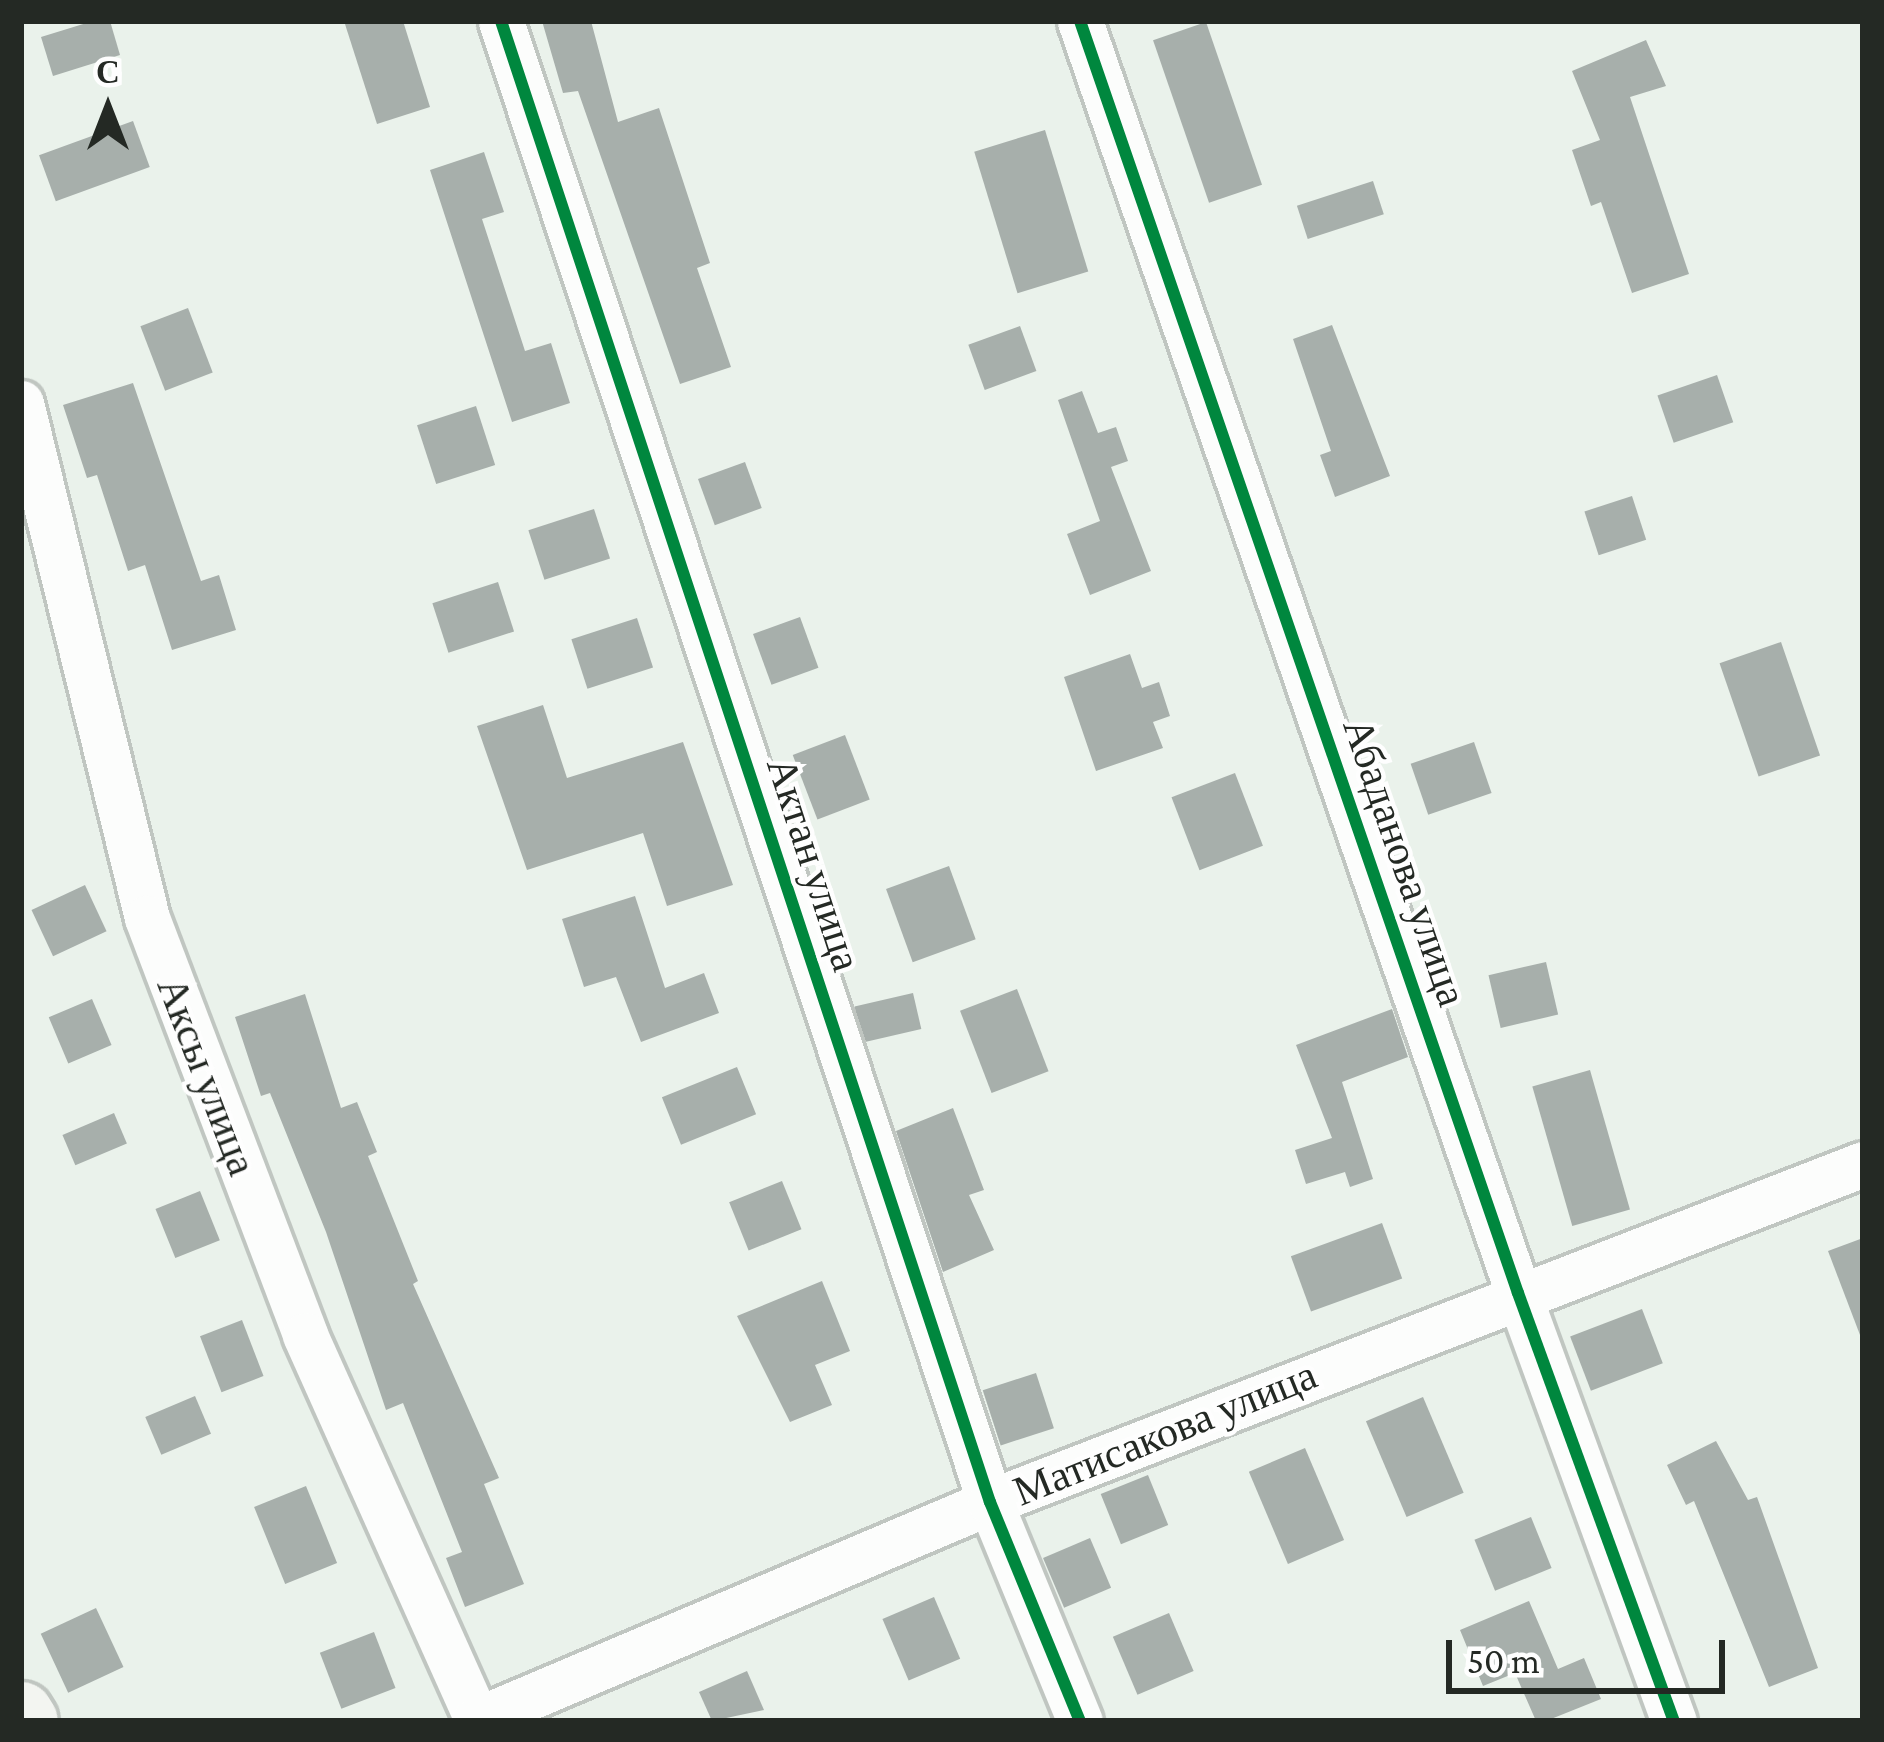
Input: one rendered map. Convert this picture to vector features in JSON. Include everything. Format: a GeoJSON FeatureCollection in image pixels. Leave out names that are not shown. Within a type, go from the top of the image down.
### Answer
{"type":"FeatureCollection","features":[{"type":"Feature","properties":{"kind":"street","name":"Актан улица"},"geometry":{"type":"LineString","coordinates":[[501,21],[990,1502],[1080,1721]]}},
{"type":"Feature","properties":{"kind":"street","name":"Абаданова улица"},"geometry":{"type":"LineString","coordinates":[[1080,21],[1518,1293],[1674,1721]]}},
{"type":"Feature","properties":{"kind":"street","name":"Аксы улица"},"geometry":{"type":"LineString","coordinates":[[21,403],[147,918],[305,1335],[476,1720]]}},
{"type":"Feature","properties":{"kind":"street","name":"Матисакова улица"},"geometry":{"type":"LineString","coordinates":[[476,1720],[990,1502],[1518,1293],[1863,1165]]}},
{"type":"Feature","properties":{"kind":"street"},"geometry":{"type":"LineString","coordinates":[[21,1713],[26,1721]]}},
{"type":"Feature","properties":{"kind":"building"},"geometry":{"type":"Polygon","coordinates":[[[93,21],[110,21],[120,55],[53,76],[41,37],[93,21]]]}},
{"type":"Feature","properties":{"kind":"building"},"geometry":{"type":"Polygon","coordinates":[[[344,21],[403,21],[430,107],[377,124],[344,21]]]}},
{"type":"Feature","properties":{"kind":"building"},"geometry":{"type":"Polygon","coordinates":[[[542,21],[591,21],[618,122],[659,108],[710,263],[697,268],[731,367],[680,384],[578,91],[563,93],[542,21]]]}},
{"type":"Feature","properties":{"kind":"building"},"geometry":{"type":"Polygon","coordinates":[[[1206,22],[1262,185],[1209,203],[1153,40],[1206,22]]]}},
{"type":"Feature","properties":{"kind":"building"},"geometry":{"type":"Polygon","coordinates":[[[1646,40],[1666,86],[1630,97],[1689,274],[1632,293],[1601,202],[1591,206],[1572,150],[1600,140],[1572,71],[1646,40]]]}},
{"type":"Feature","properties":{"kind":"building"},"geometry":{"type":"Polygon","coordinates":[[[133,121],[150,167],[56,201],[39,155],[133,121]]]}},
{"type":"Feature","properties":{"kind":"building"},"geometry":{"type":"Polygon","coordinates":[[[1045,130],[1088,272],[1018,293],[974,152],[1045,130]]]}},
{"type":"Feature","properties":{"kind":"building"},"geometry":{"type":"Polygon","coordinates":[[[484,152],[504,212],[482,219],[525,351],[551,343],[570,403],[512,422],[430,170],[484,152]]]}},
{"type":"Feature","properties":{"kind":"building"},"geometry":{"type":"Polygon","coordinates":[[[1373,181],[1384,214],[1308,239],[1297,206],[1373,181]]]}},
{"type":"Feature","properties":{"kind":"building"},"geometry":{"type":"Polygon","coordinates":[[[188,308],[213,372],[165,391],[140,326],[188,308]]]}},
{"type":"Feature","properties":{"kind":"building"},"geometry":{"type":"Polygon","coordinates":[[[1332,325],[1390,476],[1335,497],[1320,455],[1331,451],[1293,339],[1332,325]]]}},
{"type":"Feature","properties":{"kind":"building"},"geometry":{"type":"Polygon","coordinates":[[[1020,326],[1036,371],[985,390],[968,345],[1020,326]]]}},
{"type":"Feature","properties":{"kind":"building"},"geometry":{"type":"Polygon","coordinates":[[[1717,375],[1733,422],[1674,443],[1657,396],[1717,375]]]}},
{"type":"Feature","properties":{"kind":"building"},"geometry":{"type":"Polygon","coordinates":[[[133,383],[201,581],[219,575],[236,630],[172,650],[145,565],[128,571],[97,475],[87,478],[63,405],[133,383]]]}},
{"type":"Feature","properties":{"kind":"building"},"geometry":{"type":"Polygon","coordinates":[[[1082,391],[1098,433],[1116,427],[1128,461],[1111,467],[1151,571],[1090,595],[1067,534],[1100,521],[1058,400],[1082,391]]]}},
{"type":"Feature","properties":{"kind":"building"},"geometry":{"type":"Polygon","coordinates":[[[476,406],[495,465],[436,484],[417,425],[476,406]]]}},
{"type":"Feature","properties":{"kind":"building"},"geometry":{"type":"Polygon","coordinates":[[[745,462],[762,508],[715,525],[698,479],[745,462]]]}},
{"type":"Feature","properties":{"kind":"building"},"geometry":{"type":"Polygon","coordinates":[[[1632,496],[1646,540],[1599,555],[1584,511],[1632,496]]]}},
{"type":"Feature","properties":{"kind":"building"},"geometry":{"type":"Polygon","coordinates":[[[594,509],[610,558],[544,580],[528,530],[594,509]]]}},
{"type":"Feature","properties":{"kind":"building"},"geometry":{"type":"Polygon","coordinates":[[[498,582],[514,631],[448,653],[432,603],[498,582]]]}},
{"type":"Feature","properties":{"kind":"building"},"geometry":{"type":"Polygon","coordinates":[[[800,617],[818,668],[771,685],[753,634],[800,617]]]}},
{"type":"Feature","properties":{"kind":"building"},"geometry":{"type":"Polygon","coordinates":[[[637,618],[653,667],[587,689],[571,639],[637,618]]]}},
{"type":"Feature","properties":{"kind":"building"},"geometry":{"type":"Polygon","coordinates":[[[1781,642],[1820,755],[1759,777],[1720,663],[1781,642]]]}},
{"type":"Feature","properties":{"kind":"building"},"geometry":{"type":"Polygon","coordinates":[[[1130,654],[1142,688],[1159,682],[1170,716],[1153,722],[1163,748],[1096,771],[1064,677],[1130,654]]]}},
{"type":"Feature","properties":{"kind":"building"},"geometry":{"type":"Polygon","coordinates":[[[543,705],[567,778],[683,742],[733,885],[667,906],[643,833],[527,870],[477,726],[543,705]]]}},
{"type":"Feature","properties":{"kind":"building"},"geometry":{"type":"Polygon","coordinates":[[[845,735],[870,799],[817,819],[793,755],[845,735]]]}},
{"type":"Feature","properties":{"kind":"building"},"geometry":{"type":"Polygon","coordinates":[[[1474,742],[1492,793],[1428,815],[1411,764],[1474,742]]]}},
{"type":"Feature","properties":{"kind":"building"},"geometry":{"type":"Polygon","coordinates":[[[1235,773],[1263,846],[1199,870],[1172,797],[1235,773]]]}},
{"type":"Feature","properties":{"kind":"building"},"geometry":{"type":"Polygon","coordinates":[[[949,866],[976,939],[913,962],[886,889],[949,866]]]}},
{"type":"Feature","properties":{"kind":"building"},"geometry":{"type":"Polygon","coordinates":[[[85,885],[107,931],[53,956],[32,910],[85,885]]]}},
{"type":"Feature","properties":{"kind":"building"},"geometry":{"type":"Polygon","coordinates":[[[635,896],[665,988],[704,973],[719,1013],[641,1042],[616,977],[584,987],[562,919],[635,896]]]}},
{"type":"Feature","properties":{"kind":"building"},"geometry":{"type":"Polygon","coordinates":[[[1546,962],[1558,1015],[1501,1028],[1489,975],[1546,962]]]}},
{"type":"Feature","properties":{"kind":"building"},"geometry":{"type":"Polygon","coordinates":[[[1017,989],[1049,1071],[992,1093],[960,1011],[1017,989]]]}},
{"type":"Feature","properties":{"kind":"building"},"geometry":{"type":"Polygon","coordinates":[[[913,993],[921,1029],[863,1043],[855,1006],[913,993]]]}},
{"type":"Feature","properties":{"kind":"building"},"geometry":{"type":"Polygon","coordinates":[[[305,994],[341,1108],[357,1102],[377,1152],[368,1156],[418,1281],[413,1284],[499,1478],[484,1484],[524,1584],[465,1607],[446,1558],[462,1552],[403,1403],[386,1410],[326,1232],[270,1093],[261,1096],[235,1017],[305,994]]]}},
{"type":"Feature","properties":{"kind":"building"},"geometry":{"type":"Polygon","coordinates":[[[92,999],[112,1045],[68,1063],[49,1017],[92,999]]]}},
{"type":"Feature","properties":{"kind":"building"},"geometry":{"type":"Polygon","coordinates":[[[1392,1009],[1408,1057],[1342,1082],[1373,1179],[1350,1187],[1345,1172],[1306,1184],[1295,1150],[1332,1138],[1296,1045],[1392,1009]]]}},
{"type":"Feature","properties":{"kind":"building"},"geometry":{"type":"Polygon","coordinates":[[[737,1067],[756,1114],[681,1145],[662,1097],[737,1067]]]}},
{"type":"Feature","properties":{"kind":"building"},"geometry":{"type":"Polygon","coordinates":[[[1590,1070],[1630,1209],[1572,1226],[1532,1087],[1590,1070]]]}},
{"type":"Feature","properties":{"kind":"building"},"geometry":{"type":"Polygon","coordinates":[[[953,1108],[984,1190],[969,1195],[994,1250],[943,1272],[896,1131],[953,1108]]]}},
{"type":"Feature","properties":{"kind":"building"},"geometry":{"type":"Polygon","coordinates":[[[114,1113],[127,1143],[75,1165],[62,1135],[114,1113]]]}},
{"type":"Feature","properties":{"kind":"building"},"geometry":{"type":"Polygon","coordinates":[[[782,1181],[801,1229],[749,1251],[729,1202],[782,1181]]]}},
{"type":"Feature","properties":{"kind":"building"},"geometry":{"type":"Polygon","coordinates":[[[200,1191],[220,1240],[175,1258],[155,1209],[200,1191]]]}},
{"type":"Feature","properties":{"kind":"building"},"geometry":{"type":"Polygon","coordinates":[[[1382,1223],[1402,1278],[1311,1312],[1291,1256],[1382,1223]]]}},
{"type":"Feature","properties":{"kind":"building"},"geometry":{"type":"Polygon","coordinates":[[[1863,1238],[1863,1334],[1860,1335],[1828,1251],[1863,1238]]]}},
{"type":"Feature","properties":{"kind":"building"},"geometry":{"type":"Polygon","coordinates":[[[822,1281],[850,1351],[815,1365],[832,1405],[790,1422],[737,1316],[822,1281]]]}},
{"type":"Feature","properties":{"kind":"building"},"geometry":{"type":"Polygon","coordinates":[[[1642,1309],[1663,1363],[1591,1391],[1570,1337],[1642,1309]]]}},
{"type":"Feature","properties":{"kind":"building"},"geometry":{"type":"Polygon","coordinates":[[[242,1320],[264,1376],[221,1392],[200,1336],[242,1320]]]}},
{"type":"Feature","properties":{"kind":"building"},"geometry":{"type":"Polygon","coordinates":[[[1036,1373],[1054,1428],[1001,1445],[983,1390],[1036,1373]]]}},
{"type":"Feature","properties":{"kind":"building"},"geometry":{"type":"Polygon","coordinates":[[[195,1396],[211,1434],[161,1455],[145,1417],[195,1396]]]}},
{"type":"Feature","properties":{"kind":"building"},"geometry":{"type":"Polygon","coordinates":[[[1423,1397],[1464,1493],[1407,1517],[1366,1421],[1423,1397]]]}},
{"type":"Feature","properties":{"kind":"building"},"geometry":{"type":"Polygon","coordinates":[[[1716,1441],[1748,1500],[1757,1497],[1818,1668],[1769,1687],[1694,1501],[1686,1505],[1667,1465],[1716,1441]]]}},
{"type":"Feature","properties":{"kind":"building"},"geometry":{"type":"Polygon","coordinates":[[[1305,1448],[1344,1540],[1288,1564],[1249,1472],[1305,1448]]]}},
{"type":"Feature","properties":{"kind":"building"},"geometry":{"type":"Polygon","coordinates":[[[1148,1475],[1168,1525],[1121,1544],[1101,1494],[1148,1475]]]}},
{"type":"Feature","properties":{"kind":"building"},"geometry":{"type":"Polygon","coordinates":[[[306,1486],[337,1563],[285,1584],[254,1507],[306,1486]]]}},
{"type":"Feature","properties":{"kind":"building"},"geometry":{"type":"Polygon","coordinates":[[[1531,1517],[1552,1568],[1495,1591],[1474,1540],[1531,1517]]]}},
{"type":"Feature","properties":{"kind":"building"},"geometry":{"type":"Polygon","coordinates":[[[1090,1538],[1111,1588],[1064,1608],[1043,1558],[1090,1538]]]}},
{"type":"Feature","properties":{"kind":"building"},"geometry":{"type":"Polygon","coordinates":[[[934,1597],[960,1659],[909,1681],[882,1619],[934,1597]]]}},
{"type":"Feature","properties":{"kind":"building"},"geometry":{"type":"Polygon","coordinates":[[[1529,1601],[1558,1669],[1584,1658],[1601,1699],[1536,1721],[1515,1673],[1483,1686],[1460,1630],[1529,1601]]]}},
{"type":"Feature","properties":{"kind":"building"},"geometry":{"type":"Polygon","coordinates":[[[96,1608],[123,1667],[68,1693],[41,1634],[96,1608]]]}},
{"type":"Feature","properties":{"kind":"building"},"geometry":{"type":"Polygon","coordinates":[[[1169,1613],[1194,1671],[1137,1695],[1113,1637],[1169,1613]]]}},
{"type":"Feature","properties":{"kind":"building"},"geometry":{"type":"Polygon","coordinates":[[[374,1632],[396,1688],[341,1709],[320,1653],[374,1632]]]}},
{"type":"Feature","properties":{"kind":"building"},"geometry":{"type":"Polygon","coordinates":[[[747,1671],[764,1710],[712,1721],[699,1692],[747,1671]]]}},
{"type":"Feature","properties":{"kind":"cycle path"},"geometry":{"type":"LineString","coordinates":[[501,21],[990,1502],[1080,1721]]}},
{"type":"Feature","properties":{"kind":"cycle path"},"geometry":{"type":"LineString","coordinates":[[1080,21],[1518,1293],[1674,1721]]}}]}
